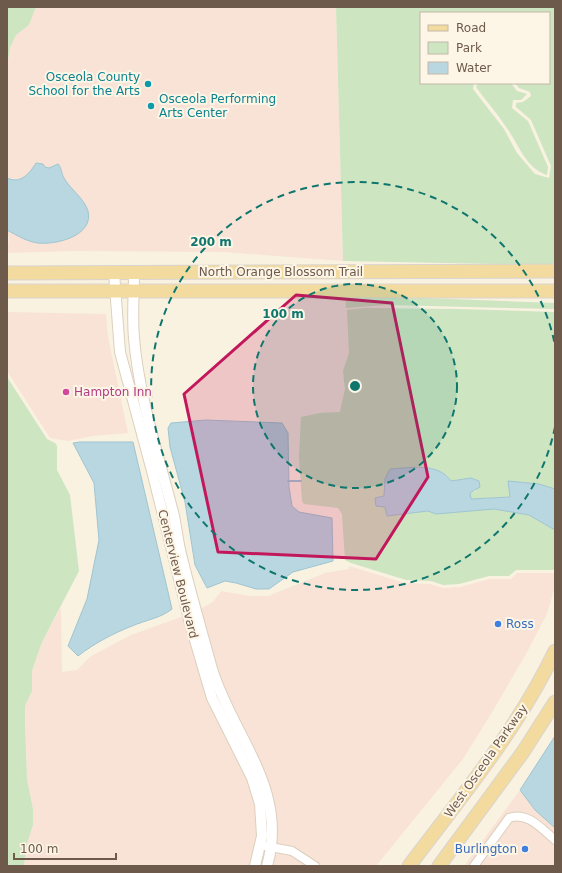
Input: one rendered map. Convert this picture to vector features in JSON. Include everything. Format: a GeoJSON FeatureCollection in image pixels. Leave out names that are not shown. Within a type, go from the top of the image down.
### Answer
{"type":"FeatureCollection","features":[{"type":"Feature","properties":{"kind":"main road","name":"North Orange Blossom Trail"},"geometry":{"type":"LineString","coordinates":[[7,273],[555,270]]}},
{"type":"Feature","properties":{"kind":"main road","name":"North Orange Blossom Trail"},"geometry":{"type":"LineString","coordinates":[[7,291],[555,291]]}},
{"type":"Feature","properties":{"kind":"main road","name":"West Osceola Parkway"},"geometry":{"type":"LineString","coordinates":[[409,866],[502,742],[534,691],[555,651]]}},
{"type":"Feature","properties":{"kind":"main road","name":"West Osceola Parkway"},"geometry":{"type":"LineString","coordinates":[[441,865],[524,752],[555,702]]}},
{"type":"Feature","properties":{"kind":"street","name":"Centerview Boulevard"},"geometry":{"type":"LineString","coordinates":[[114,273],[120,352],[141,409],[175,521],[182,559],[212,668],[217,696],[257,790],[262,820],[260,845],[255,866]]}},
{"type":"Feature","properties":{"kind":"street","name":"Centerview Boulevard"},"geometry":{"type":"LineString","coordinates":[[134,273],[134,344],[141,409]]}},
{"type":"Feature","properties":{"kind":"street","name":"Centerview Boulevard"},"geometry":{"type":"LineString","coordinates":[[217,696],[264,783],[271,812],[271,846],[267,866]]}},
{"type":"Feature","properties":{"kind":"street"},"geometry":{"type":"LineString","coordinates":[[474,866],[509,818],[515,816],[528,818],[555,840]]}},
{"type":"Feature","properties":{"kind":"street"},"geometry":{"type":"LineString","coordinates":[[260,845],[292,851],[315,866]]}},
{"type":"Feature","properties":{"kind":"highlighted area"},"geometry":{"type":"Polygon","coordinates":[[[296,295],[392,303],[428,477],[376,559],[218,552],[184,394],[296,295]]]}},
{"type":"Feature","properties":{"kind":"shaded area"},"geometry":{"type":"Polygon","coordinates":[[[36,7],[336,7],[343,261],[224,252],[74,251],[7,253],[9,238],[7,230],[30,240],[57,242],[63,239],[83,203],[63,177],[60,167],[49,168],[36,163],[29,174],[25,177],[21,179],[7,178],[7,66],[10,48],[16,35],[29,25],[36,7]]]}},
{"type":"Feature","properties":{"kind":"shaded area"},"geometry":{"type":"Polygon","coordinates":[[[7,312],[106,314],[108,337],[128,433],[93,436],[68,441],[50,438],[7,371],[7,312]]]}},
{"type":"Feature","properties":{"kind":"shaded area"},"geometry":{"type":"Polygon","coordinates":[[[349,566],[405,583],[430,584],[443,588],[460,587],[490,579],[511,579],[517,573],[554,573],[554,590],[547,614],[526,654],[463,759],[376,866],[322,866],[287,845],[275,843],[276,818],[272,793],[264,772],[220,681],[200,609],[213,602],[221,591],[250,596],[268,596],[325,573],[349,569],[349,566]]]}},
{"type":"Feature","properties":{"kind":"shaded area"},"geometry":{"type":"Polygon","coordinates":[[[61,607],[62,672],[77,670],[91,656],[131,635],[184,616],[249,780],[256,804],[258,836],[251,866],[24,866],[26,847],[33,825],[33,809],[27,779],[25,706],[32,691],[32,671],[42,642],[61,607]]]}},
{"type":"Feature","properties":{"kind":"shaded area"},"geometry":{"type":"Polygon","coordinates":[[[520,790],[535,810],[555,828],[555,835],[530,815],[522,812],[513,813],[506,816],[470,866],[464,866],[520,790]]]}},
{"type":"Feature","properties":{"kind":"shaded area","name":"Burlington"},"geometry":{"type":"Polygon","coordinates":[[[516,819],[526,821],[555,844],[555,866],[478,866],[512,821],[516,819]]]}},
{"type":"Feature","properties":{"kind":"shaded area"},"geometry":{"type":"Polygon","coordinates":[[[275,850],[295,857],[309,866],[271,866],[275,850]]]}},
{"type":"Feature","properties":{"kind":"green space"},"geometry":{"type":"Polygon","coordinates":[[[7,7],[36,7],[29,25],[16,35],[10,48],[7,66],[7,7]]]}},
{"type":"Feature","properties":{"kind":"green space"},"geometry":{"type":"Polygon","coordinates":[[[336,7],[555,7],[555,265],[343,261],[336,7]],[[420,12],[420,84],[474,84],[473,89],[504,129],[517,153],[535,174],[549,178],[551,166],[531,120],[516,107],[516,103],[523,102],[531,96],[530,92],[519,88],[516,84],[550,84],[550,12],[420,12]]]}},
{"type":"Feature","properties":{"kind":"green space"},"geometry":{"type":"Polygon","coordinates":[[[478,84],[512,84],[517,91],[527,94],[521,100],[513,100],[512,108],[528,121],[548,167],[547,175],[539,172],[533,167],[523,155],[503,122],[476,87],[478,84]]]}},
{"type":"Feature","properties":{"kind":"green space"},"geometry":{"type":"Polygon","coordinates":[[[345,295],[555,303],[555,309],[386,305],[346,308],[345,295]]]}},
{"type":"Feature","properties":{"kind":"green space"},"geometry":{"type":"Polygon","coordinates":[[[365,308],[555,312],[555,489],[539,484],[508,482],[511,497],[471,499],[470,493],[476,491],[479,481],[471,478],[451,481],[439,471],[415,467],[390,469],[385,479],[384,496],[375,498],[385,507],[428,511],[436,514],[494,509],[529,515],[555,530],[555,570],[516,570],[509,576],[489,576],[459,584],[443,585],[431,581],[406,580],[345,560],[342,514],[338,508],[304,504],[302,501],[299,457],[301,417],[320,413],[340,412],[345,389],[343,371],[349,353],[347,310],[365,308]]]}},
{"type":"Feature","properties":{"kind":"green space"},"geometry":{"type":"Polygon","coordinates":[[[7,377],[47,439],[55,443],[57,446],[57,470],[70,495],[79,571],[42,642],[32,671],[32,691],[25,706],[27,779],[33,809],[33,825],[26,847],[24,866],[7,866],[7,377]]]}},
{"type":"Feature","properties":{"kind":"water"},"geometry":{"type":"Polygon","coordinates":[[[36,163],[43,164],[45,167],[49,168],[58,164],[67,182],[86,206],[88,211],[88,220],[80,233],[63,240],[38,243],[26,240],[7,230],[7,178],[16,180],[24,177],[36,163]]]}},
{"type":"Feature","properties":{"kind":"water"},"geometry":{"type":"Polygon","coordinates":[[[206,420],[282,423],[288,433],[289,487],[292,506],[299,512],[332,518],[333,561],[293,572],[269,589],[256,589],[225,581],[207,588],[195,565],[185,502],[170,447],[168,428],[171,423],[206,420]]]}},
{"type":"Feature","properties":{"kind":"water"},"geometry":{"type":"Polygon","coordinates":[[[133,442],[172,609],[158,617],[132,626],[111,636],[78,656],[68,646],[87,599],[99,540],[94,483],[73,443],[133,442]]]}},
{"type":"Feature","properties":{"kind":"water"},"geometry":{"type":"Polygon","coordinates":[[[415,467],[431,469],[439,471],[451,481],[471,478],[479,481],[480,487],[470,493],[471,499],[510,497],[508,481],[539,484],[555,489],[555,530],[529,515],[494,509],[436,514],[428,511],[387,516],[385,507],[376,506],[375,498],[384,496],[385,479],[390,469],[415,467]]]}},
{"type":"Feature","properties":{"kind":"water"},"geometry":{"type":"Polygon","coordinates":[[[555,736],[555,828],[535,810],[520,790],[555,736]]]}},
{"type":"Feature","properties":{"kind":"waterway"},"geometry":{"type":"LineString","coordinates":[[288,481],[301,481]]}},
{"type":"Feature","properties":{"kind":"place","name":"Osceola County School for the Arts"},"geometry":{"type":"Point","coordinates":[148,84]}},
{"type":"Feature","properties":{"kind":"place","name":"Osceola Performing Arts Center"},"geometry":{"type":"Point","coordinates":[151,106]}},
{"type":"Feature","properties":{"kind":"place","name":"Hampton Inn"},"geometry":{"type":"Point","coordinates":[66,392]}},
{"type":"Feature","properties":{"kind":"place","name":"Ross"},"geometry":{"type":"Point","coordinates":[498,624]}},
{"type":"Feature","properties":{"kind":"place","name":"Burlington"},"geometry":{"type":"Point","coordinates":[525,849]}}]}
